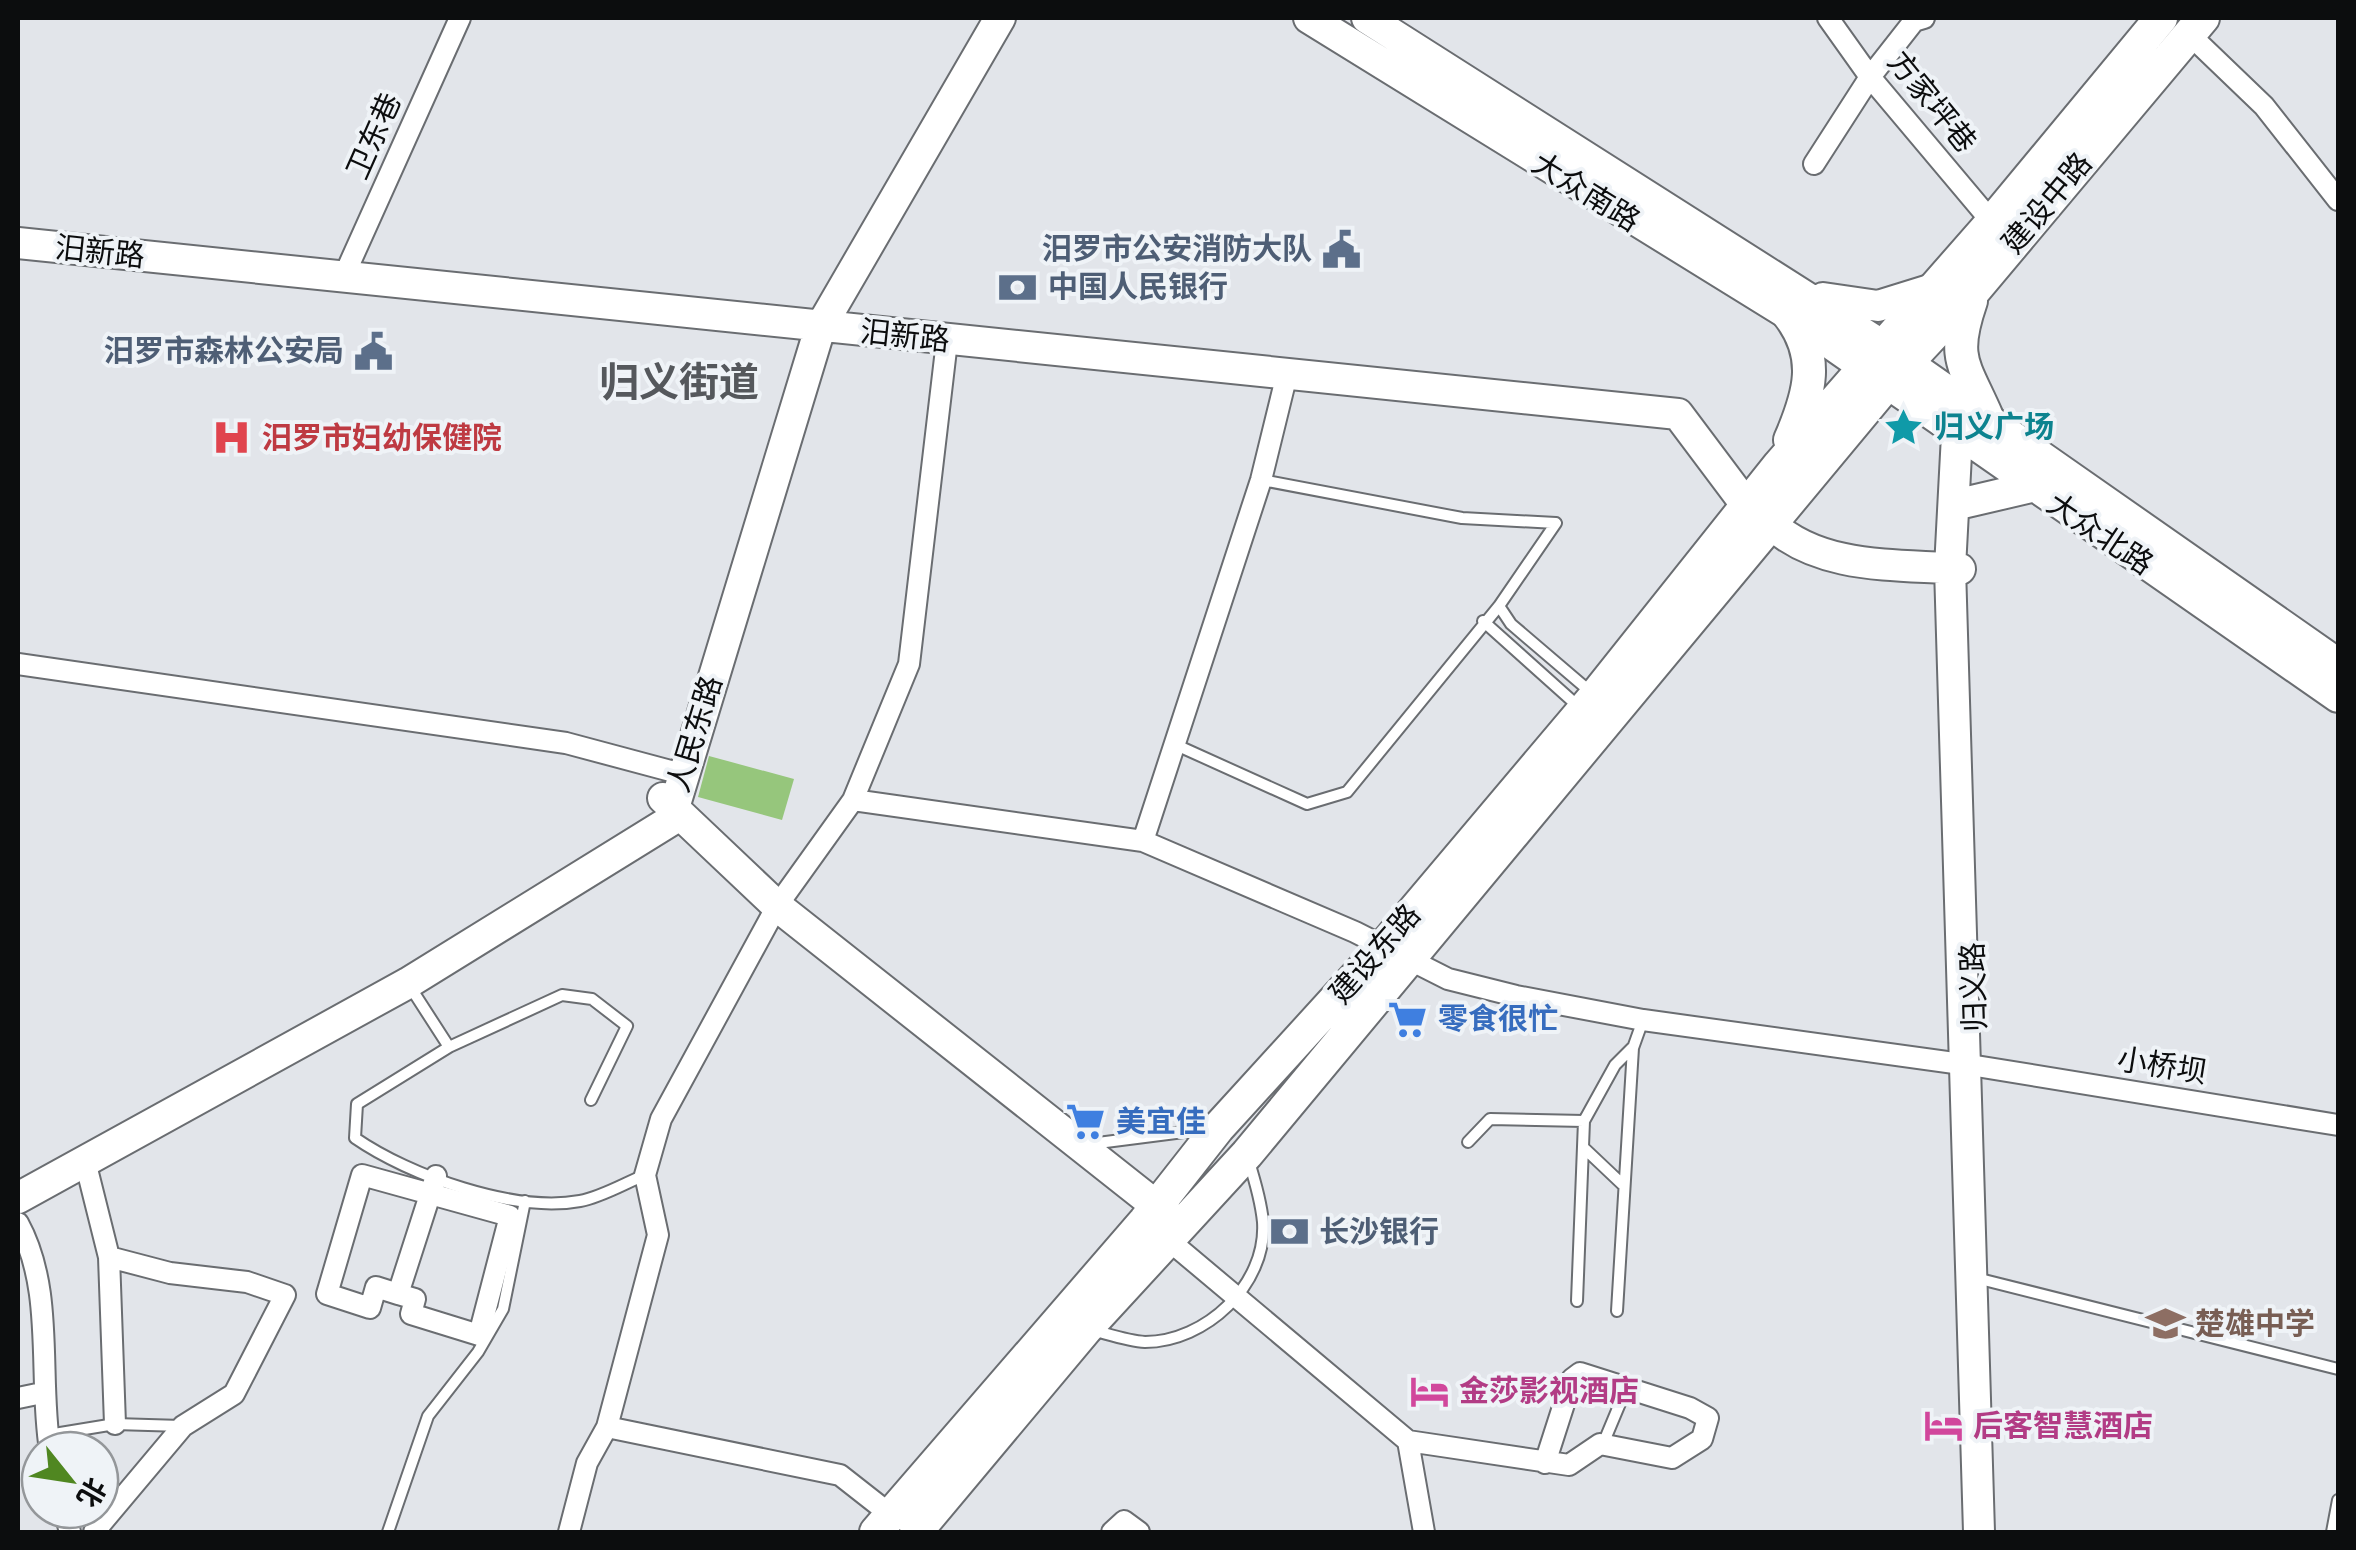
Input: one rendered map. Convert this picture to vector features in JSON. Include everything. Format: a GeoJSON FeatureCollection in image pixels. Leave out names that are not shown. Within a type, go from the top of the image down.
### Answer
{"type":"FeatureCollection","features":[{"type":"Feature","properties":{"kind":"main road","name":"建设中路"},"geometry":{"type":"LineString","coordinates":[[1885,365],[1936,288],[1992,222],[2184,23]]}},
{"type":"Feature","properties":{"kind":"main road","name":"建设中路"},"geometry":{"type":"LineString","coordinates":[[1885,365],[1974,291],[2184,23]]}},
{"type":"Feature","properties":{"kind":"main road"},"geometry":{"type":"LineString","coordinates":[[1971,432],[1958,342],[1974,291]]}},
{"type":"Feature","properties":{"kind":"main road"},"geometry":{"type":"LineString","coordinates":[[1779,465],[1811,381],[1795,303]]}},
{"type":"Feature","properties":{"kind":"main road","name":"建设东路"},"geometry":{"type":"LineString","coordinates":[[1759,515],[1779,465],[1885,365]]}},
{"type":"Feature","properties":{"kind":"main road","name":"建设东路"},"geometry":{"type":"LineString","coordinates":[[894,1527],[1161,1222],[1248,1154],[1396,954],[1885,365]]}},
{"type":"Feature","properties":{"kind":"main road","name":"建设东路"},"geometry":{"type":"LineString","coordinates":[[894,1527],[1086,1329],[1161,1222],[1218,1128],[1396,954]]}},
{"type":"Feature","properties":{"kind":"street","name":"卫东巷"},"geometry":{"type":"LineString","coordinates":[[344,278],[460,18]]}},
{"type":"Feature","properties":{"kind":"street","name":"人民东路"},"geometry":{"type":"LineString","coordinates":[[18,1198],[408,983],[670,798],[808,334],[983,18]]}},
{"type":"Feature","properties":{"kind":"street","name":"人民东路"},"geometry":{"type":"LineString","coordinates":[[808,334],[1000,18]]}},
{"type":"Feature","properties":{"kind":"street","name":"大众南路"},"geometry":{"type":"LineString","coordinates":[[1308,18],[1795,303]]}},
{"type":"Feature","properties":{"kind":"street","name":"大众南路"},"geometry":{"type":"LineString","coordinates":[[1367,18],[1885,365]]}},
{"type":"Feature","properties":{"kind":"street","name":"方家坪巷"},"geometry":{"type":"LineString","coordinates":[[1828,18],[1870,77],[1992,222]]}},
{"type":"Feature","properties":{"kind":"street"},"geometry":{"type":"LineString","coordinates":[[1814,164],[1870,77],[1914,21],[1924,18]]}},
{"type":"Feature","properties":{"kind":"street"},"geometry":{"type":"LineString","coordinates":[[2184,23],[2264,106],[2338,200]]}},
{"type":"Feature","properties":{"kind":"street","name":"汨新路"},"geometry":{"type":"LineString","coordinates":[[18,243],[808,334],[1284,383],[1678,414],[1759,515],[1794,544],[1830,557],[1955,569]]}},
{"type":"Feature","properties":{"kind":"street"},"geometry":{"type":"LineString","coordinates":[[18,260],[159,278],[808,334]]}},
{"type":"Feature","properties":{"kind":"street"},"geometry":{"type":"LineString","coordinates":[[1795,303],[1878,306],[1936,288]]}},
{"type":"Feature","properties":{"kind":"street"},"geometry":{"type":"LineString","coordinates":[[569,1532],[587,1463],[607,1427],[658,1235],[645,1175],[661,1119],[776,909],[853,800],[909,664],[946,348]]}},
{"type":"Feature","properties":{"kind":"street","name":"大众北路"},"geometry":{"type":"LineString","coordinates":[[1885,365],[1971,432],[2031,486],[2338,697]]}},
{"type":"Feature","properties":{"kind":"street"},"geometry":{"type":"LineString","coordinates":[[1143,840],[1261,480],[1284,383]]}},
{"type":"Feature","properties":{"kind":"street"},"geometry":{"type":"LineString","coordinates":[[1971,432],[1955,569],[1971,1065],[1979,1532]]}},
{"type":"Feature","properties":{"kind":"street"},"geometry":{"type":"LineString","coordinates":[[1955,569],[1971,432]]}},
{"type":"Feature","properties":{"kind":"street","name":"大众北路"},"geometry":{"type":"LineString","coordinates":[[1971,432],[2338,664]]}},
{"type":"Feature","properties":{"kind":"street"},"geometry":{"type":"LineString","coordinates":[[1962,503],[2031,486]]}},
{"type":"Feature","properties":{"kind":"street"},"geometry":{"type":"LineString","coordinates":[[18,664],[566,742],[670,798],[776,909],[1161,1222],[1238,1298],[1408,1440],[1546,1462],[1569,1465],[1603,1444],[1672,1458],[1707,1432],[1708,1418],[1701,1412],[1580,1374],[1572,1379],[1546,1462]]}},
{"type":"Feature","properties":{"kind":"street","name":"人民东路"},"geometry":{"type":"LineString","coordinates":[[18,1182],[399,973],[670,798]]}},
{"type":"Feature","properties":{"kind":"street","name":"小桥坝"},"geometry":{"type":"LineString","coordinates":[[853,800],[1143,840],[1448,978],[1516,996],[1643,1020],[1971,1065],[2338,1124]]}},
{"type":"Feature","properties":{"kind":"street","name":"归义路"},"geometry":{"type":"LineString","coordinates":[[1971,1065],[1989,1532]]}},
{"type":"Feature","properties":{"kind":"street"},"geometry":{"type":"LineString","coordinates":[[85,1160],[109,1257],[115,1424]]}},
{"type":"Feature","properties":{"kind":"street"},"geometry":{"type":"LineString","coordinates":[[362,1175],[433,1185],[510,1216],[479,1335],[410,1314],[415,1299],[398,1294],[376,1287],[370,1308],[327,1294],[362,1175]]}},
{"type":"Feature","properties":{"kind":"street"},"geometry":{"type":"LineString","coordinates":[[398,1294],[433,1185]]}},
{"type":"Feature","properties":{"kind":"street"},"geometry":{"type":"LineString","coordinates":[[18,1223],[40,1273],[42,1393],[47,1430]]}},
{"type":"Feature","properties":{"kind":"street"},"geometry":{"type":"LineString","coordinates":[[94,1532],[182,1426],[234,1394],[285,1295],[247,1282],[170,1273],[109,1257]]}},
{"type":"Feature","properties":{"kind":"street"},"geometry":{"type":"LineString","coordinates":[[18,1398],[42,1393]]}},
{"type":"Feature","properties":{"kind":"street"},"geometry":{"type":"LineString","coordinates":[[607,1427],[840,1475],[894,1527]]}},
{"type":"Feature","properties":{"kind":"street"},"geometry":{"type":"LineString","coordinates":[[1408,1440],[1424,1532]]}},
{"type":"Feature","properties":{"kind":"street"},"geometry":{"type":"LineString","coordinates":[[1112,1532],[1124,1521],[1138,1532]]}},
{"type":"Feature","properties":{"kind":"lane"},"geometry":{"type":"LineString","coordinates":[[1173,744],[1308,804],[1347,792],[1482,622],[1499,606],[1556,523],[1462,518],[1261,480]]}},
{"type":"Feature","properties":{"kind":"lane"},"geometry":{"type":"LineString","coordinates":[[1499,606],[1511,624],[1599,712]]}},
{"type":"Feature","properties":{"kind":"lane"},"geometry":{"type":"LineString","coordinates":[[1482,622],[1599,712]]}},
{"type":"Feature","properties":{"kind":"lane"},"geometry":{"type":"LineString","coordinates":[[408,983],[449,1047]]}},
{"type":"Feature","properties":{"kind":"lane"},"geometry":{"type":"LineString","coordinates":[[591,1100],[627,1026],[592,999],[562,995],[449,1047],[357,1104],[355,1138],[433,1185],[508,1202],[581,1201],[645,1175]]}},
{"type":"Feature","properties":{"kind":"lane"},"geometry":{"type":"LineString","coordinates":[[1617,1311],[1633,1048],[1643,1020]]}},
{"type":"Feature","properties":{"kind":"lane"},"geometry":{"type":"LineString","coordinates":[[1577,1301],[1584,1121],[1615,1065],[1633,1048]]}},
{"type":"Feature","properties":{"kind":"lane"},"geometry":{"type":"LineString","coordinates":[[1468,1142],[1490,1119],[1584,1121]]}},
{"type":"Feature","properties":{"kind":"lane"},"geometry":{"type":"LineString","coordinates":[[1068,1146],[1218,1128]]}},
{"type":"Feature","properties":{"kind":"lane"},"geometry":{"type":"LineString","coordinates":[[1585,1149],[1622,1184]]}},
{"type":"Feature","properties":{"kind":"lane"},"geometry":{"type":"LineString","coordinates":[[1086,1329],[1143,1342],[1180,1337],[1238,1298],[1258,1257],[1263,1224],[1248,1154]]}},
{"type":"Feature","properties":{"kind":"lane"},"geometry":{"type":"LineString","coordinates":[[388,1532],[428,1416],[478,1352],[503,1309],[525,1201]]}},
{"type":"Feature","properties":{"kind":"lane"},"geometry":{"type":"LineString","coordinates":[[1980,1278],[2338,1368]]}},
{"type":"Feature","properties":{"kind":"lane"},"geometry":{"type":"LineString","coordinates":[[1603,1444],[1626,1388]]}},
{"type":"Feature","properties":{"kind":"lane"},"geometry":{"type":"LineString","coordinates":[[93,1430],[115,1424],[182,1426]]}},
{"type":"Feature","properties":{"kind":"lane"},"geometry":{"type":"LineString","coordinates":[[2332,1532],[2338,1500]]}},
{"type":"Feature","properties":{"kind":"green space"},"geometry":{"type":"Polygon","coordinates":[[[709,756],[794,779],[782,820],[698,797],[709,756]]]}},
{"type":"Feature","properties":{"kind":"place","name":"汨罗市公安消防大队"},"geometry":{"type":"Point","coordinates":[1342,249]}},
{"type":"Feature","properties":{"kind":"place","name":"中国人民银行"},"geometry":{"type":"Point","coordinates":[1018,287]}},
{"type":"Feature","properties":{"kind":"place","name":"汨罗市森林公安局"},"geometry":{"type":"Point","coordinates":[374,351]}},
{"type":"Feature","properties":{"kind":"place","name":"归义广场"},"geometry":{"type":"Point","coordinates":[1904,427]}},
{"type":"Feature","properties":{"kind":"place","name":"汨罗市妇幼保健院"},"geometry":{"type":"Point","coordinates":[232,438]}},
{"type":"Feature","properties":{"kind":"place","name":"零食很忙"},"geometry":{"type":"Point","coordinates":[1408,1019]}},
{"type":"Feature","properties":{"kind":"place","name":"美宜佳"},"geometry":{"type":"Point","coordinates":[1086,1122]}},
{"type":"Feature","properties":{"kind":"place","name":"长沙银行"},"geometry":{"type":"Point","coordinates":[1289,1232]}},
{"type":"Feature","properties":{"kind":"place","name":"楚雄中学"},"geometry":{"type":"Point","coordinates":[2165,1324]}},
{"type":"Feature","properties":{"kind":"place","name":"金莎影视酒店"},"geometry":{"type":"Point","coordinates":[1429,1391]}},
{"type":"Feature","properties":{"kind":"place","name":"后客智慧酒店"},"geometry":{"type":"Point","coordinates":[1943,1426]}},
{"type":"Feature","properties":{"kind":"district","name":"归义街道"},"geometry":{"type":"Point","coordinates":[679,382]}}]}
